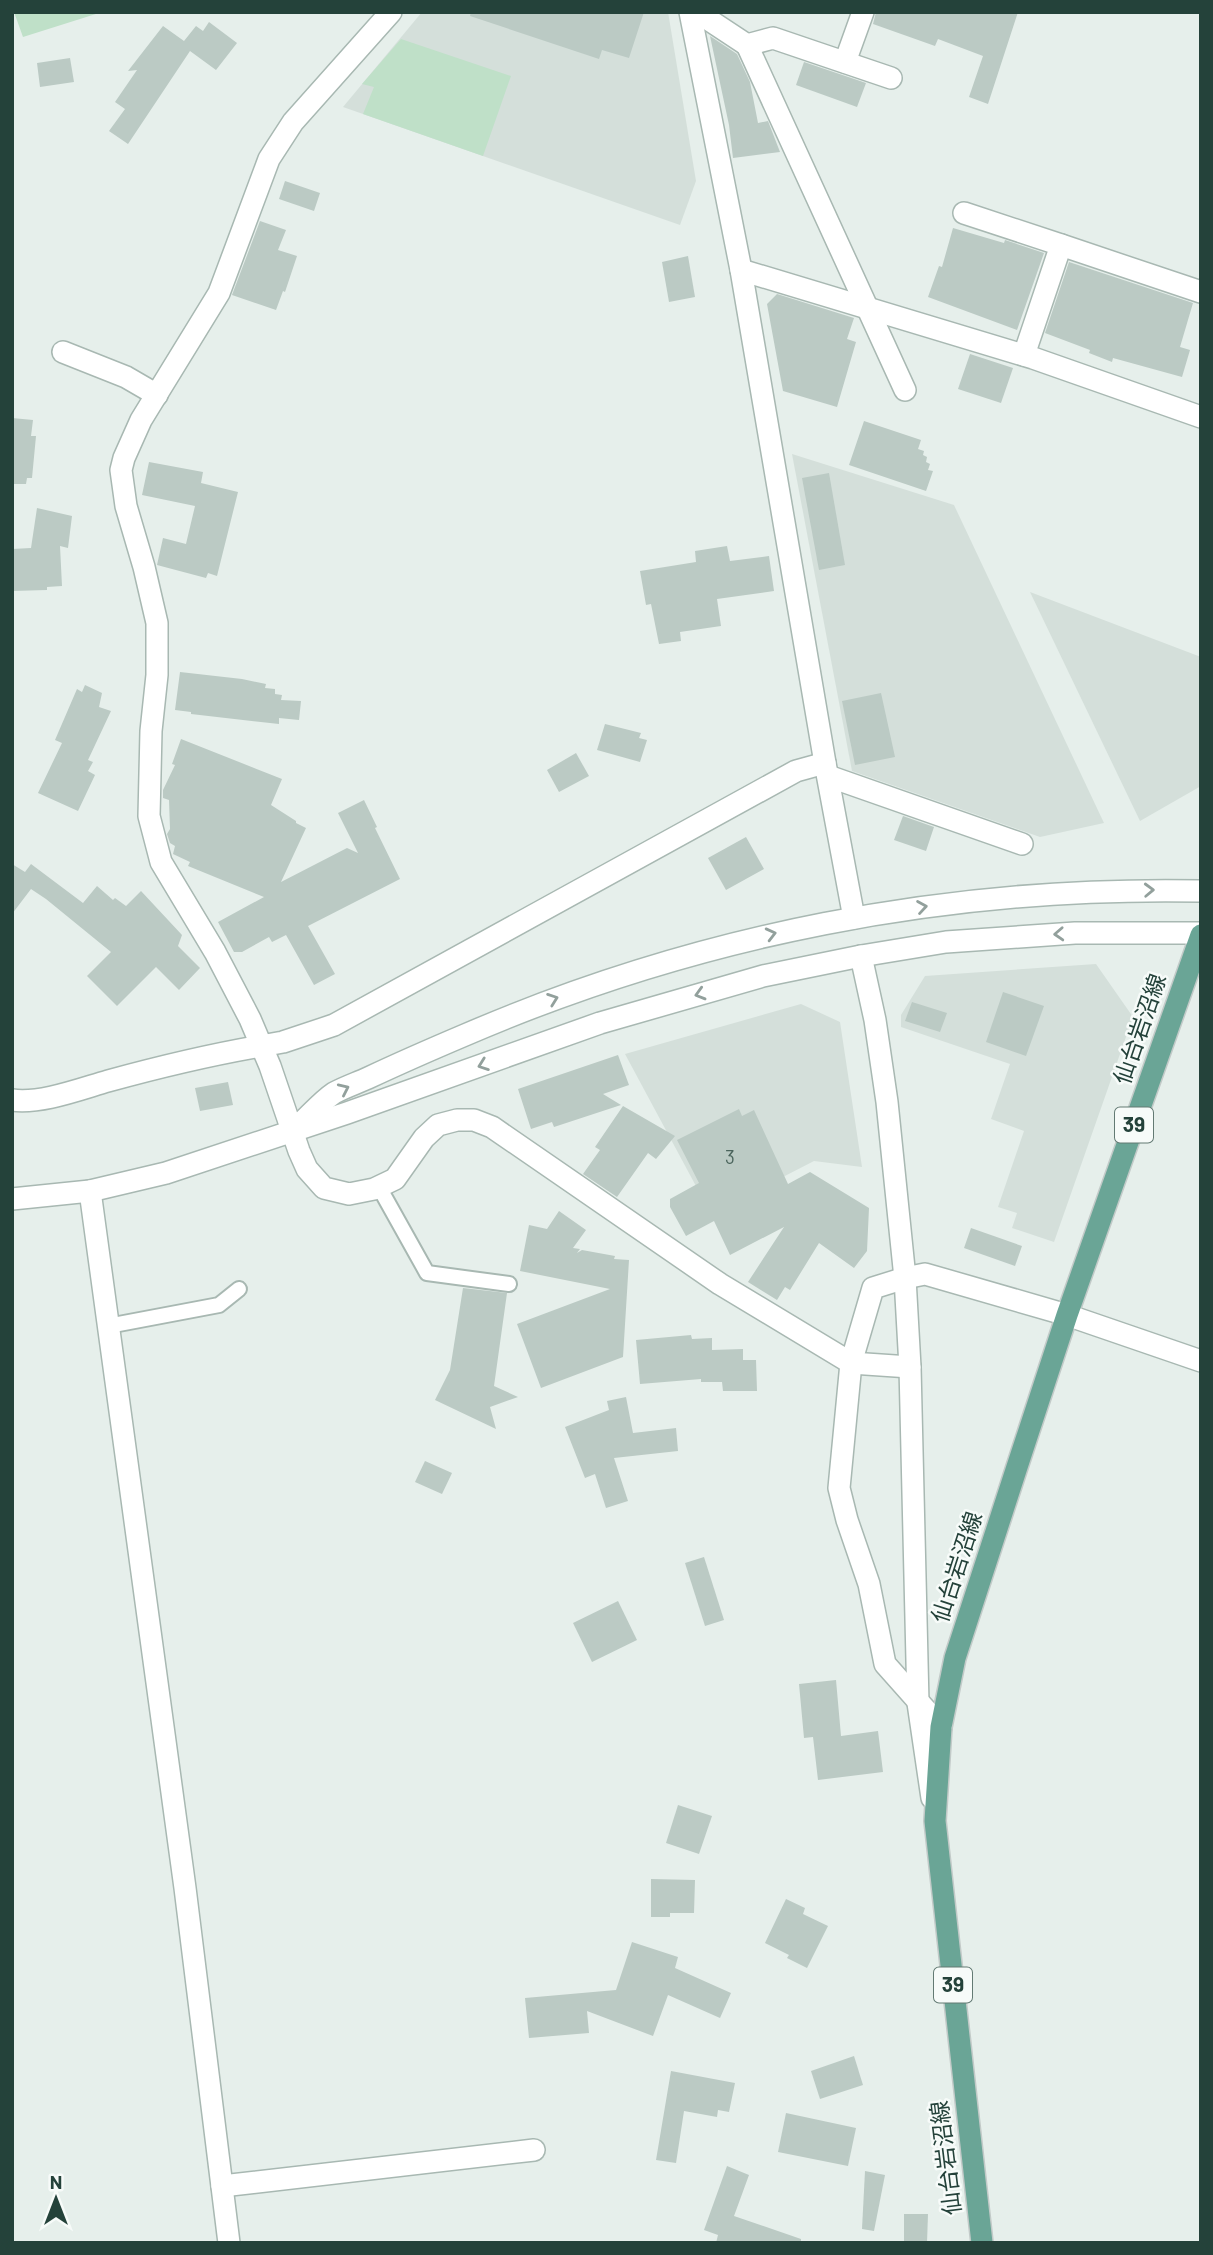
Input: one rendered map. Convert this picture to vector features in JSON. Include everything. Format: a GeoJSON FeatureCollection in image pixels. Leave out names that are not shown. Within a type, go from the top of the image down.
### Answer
{"type":"FeatureCollection","features":[{"type":"Feature","properties":{"kind":"main road","name":"仙台岩沼線"},"geometry":{"type":"LineString","coordinates":[[982,2243],[935,1821],[941,1727],[955,1658],[1067,1315],[1201,934]]}},
{"type":"Feature","properties":{"kind":"street"},"geometry":{"type":"LineString","coordinates":[[391,12],[293,122],[269,159],[219,293],[141,420],[121,470],[126,506],[144,567],[156,623],[149,816],[162,862],[250,1018],[307,1169],[324,1188],[349,1194],[379,1187],[395,1179],[424,1138],[438,1125],[457,1120],[474,1120],[492,1127],[720,1284],[852,1363],[910,1367]]}},
{"type":"Feature","properties":{"kind":"street"},"geometry":{"type":"LineString","coordinates":[[690,12],[741,270],[826,770],[855,918]]}},
{"type":"Feature","properties":{"kind":"street"},"geometry":{"type":"LineString","coordinates":[[697,12],[747,45],[905,390]]}},
{"type":"Feature","properties":{"kind":"street"},"geometry":{"type":"LineString","coordinates":[[845,62],[863,12]]}},
{"type":"Feature","properties":{"kind":"street"},"geometry":{"type":"LineString","coordinates":[[747,45],[773,38],[891,78]]}},
{"type":"Feature","properties":{"kind":"street"},"geometry":{"type":"LineString","coordinates":[[964,213],[1201,292]]}},
{"type":"Feature","properties":{"kind":"street"},"geometry":{"type":"LineString","coordinates":[[1024,355],[1061,245]]}},
{"type":"Feature","properties":{"kind":"street"},"geometry":{"type":"LineString","coordinates":[[741,270],[1024,355],[1201,417]]}},
{"type":"Feature","properties":{"kind":"street"},"geometry":{"type":"LineString","coordinates":[[63,352],[126,377],[156,395]]}},
{"type":"Feature","properties":{"kind":"street"},"geometry":{"type":"LineString","coordinates":[[12,1100],[65,1094],[208,1055],[283,1042],[334,1025],[796,771],[826,770],[1022,844]]}},
{"type":"Feature","properties":{"kind":"street"},"geometry":{"type":"LineString","coordinates":[[291,1132],[333,1094],[534,1005],[691,954],[782,931],[938,904],[1025,896],[1150,890],[1201,891]]}},
{"type":"Feature","properties":{"kind":"street"},"geometry":{"type":"LineString","coordinates":[[12,1199],[90,1191],[166,1173],[600,1023],[758,977],[946,942],[1121,932],[1201,934]]}},
{"type":"Feature","properties":{"kind":"street"},"geometry":{"type":"LineString","coordinates":[[861,956],[875,1020],[887,1102],[905,1278],[910,1367],[918,1703],[935,1821]]}},
{"type":"Feature","properties":{"kind":"street"},"geometry":{"type":"LineString","coordinates":[[90,1191],[186,1888],[229,2243]]}},
{"type":"Feature","properties":{"kind":"street"},"geometry":{"type":"LineString","coordinates":[[941,1727],[886,1664],[869,1584],[839,1488],[852,1363],[873,1288],[925,1274],[1067,1315],[1201,1361]]}},
{"type":"Feature","properties":{"kind":"street"},"geometry":{"type":"LineString","coordinates":[[222,2186],[534,2150]]}},
{"type":"Feature","properties":{"kind":"lane"},"geometry":{"type":"LineString","coordinates":[[379,1187],[427,1273],[509,1284]]}},
{"type":"Feature","properties":{"kind":"lane"},"geometry":{"type":"LineString","coordinates":[[108,1326],[219,1305],[239,1289]]}},
{"type":"Feature","properties":{"kind":"shaded area"},"geometry":{"type":"Polygon","coordinates":[[[422,12],[668,12],[696,181],[680,225],[343,107],[422,12]]]}},
{"type":"Feature","properties":{"kind":"shaded area"},"geometry":{"type":"Polygon","coordinates":[[[792,454],[954,505],[1104,823],[1040,837],[852,771],[792,454]]]}},
{"type":"Feature","properties":{"kind":"shaded area"},"geometry":{"type":"Polygon","coordinates":[[[1030,592],[1201,657],[1201,786],[1140,821],[1030,592]]]}},
{"type":"Feature","properties":{"kind":"shaded area"},"geometry":{"type":"Polygon","coordinates":[[[1096,964],[1133,1017],[1054,1242],[1012,1228],[1017,1213],[998,1207],[1024,1131],[991,1119],[1010,1064],[901,1027],[901,1015],[925,976],[1096,964]]]}},
{"type":"Feature","properties":{"kind":"shaded area"},"geometry":{"type":"Polygon","coordinates":[[[801,1004],[840,1022],[862,1167],[814,1161],[711,1214],[625,1054],[801,1004]]]}},
{"type":"Feature","properties":{"kind":"green space"},"geometry":{"type":"Polygon","coordinates":[[[14,12],[99,12],[99,13],[23,37],[14,12]]]}},
{"type":"Feature","properties":{"kind":"green space"},"geometry":{"type":"Polygon","coordinates":[[[401,39],[511,76],[483,156],[363,114],[374,87],[362,84],[401,39]]]}},
{"type":"Feature","properties":{"kind":"building"},"geometry":{"type":"Polygon","coordinates":[[[471,12],[644,12],[629,58],[602,50],[599,59],[470,16],[471,12]]]}},
{"type":"Feature","properties":{"kind":"building"},"geometry":{"type":"Polygon","coordinates":[[[876,12],[1018,12],[988,104],[969,97],[983,56],[938,39],[935,46],[873,24],[876,12]]]}},
{"type":"Feature","properties":{"kind":"building"},"geometry":{"type":"Polygon","coordinates":[[[209,22],[237,43],[216,70],[190,51],[128,144],[109,131],[125,109],[115,102],[137,70],[128,71],[163,26],[184,41],[196,26],[203,31],[209,22]]]}},
{"type":"Feature","properties":{"kind":"building"},"geometry":{"type":"Polygon","coordinates":[[[710,36],[737,54],[750,82],[758,123],[768,121],[780,152],[733,158],[729,125],[710,36]]]}},
{"type":"Feature","properties":{"kind":"building"},"geometry":{"type":"Polygon","coordinates":[[[70,58],[74,82],[40,87],[37,63],[70,58]]]}},
{"type":"Feature","properties":{"kind":"building"},"geometry":{"type":"Polygon","coordinates":[[[804,62],[866,83],[857,107],[796,85],[804,62]]]}},
{"type":"Feature","properties":{"kind":"building"},"geometry":{"type":"Polygon","coordinates":[[[285,181],[320,193],[314,211],[279,199],[285,181]]]}},
{"type":"Feature","properties":{"kind":"building"},"geometry":{"type":"Polygon","coordinates":[[[260,221],[286,230],[278,250],[297,256],[276,310],[232,295],[260,221]]]}},
{"type":"Feature","properties":{"kind":"building"},"geometry":{"type":"Polygon","coordinates":[[[953,228],[1004,243],[1005,240],[1044,253],[1017,330],[928,297],[939,266],[942,267],[953,228]]]}},
{"type":"Feature","properties":{"kind":"building"},"geometry":{"type":"Polygon","coordinates":[[[688,256],[695,297],[669,302],[662,262],[688,256]]]}},
{"type":"Feature","properties":{"kind":"building"},"geometry":{"type":"Polygon","coordinates":[[[1069,262],[1193,303],[1180,347],[1190,350],[1182,377],[1113,358],[1112,362],[1089,353],[1090,350],[1045,333],[1069,262]]]}},
{"type":"Feature","properties":{"kind":"building"},"geometry":{"type":"Polygon","coordinates":[[[777,294],[854,318],[847,339],[856,342],[837,407],[783,391],[767,304],[777,294]]]}},
{"type":"Feature","properties":{"kind":"building"},"geometry":{"type":"Polygon","coordinates":[[[970,354],[1013,368],[1001,403],[958,389],[970,354]]]}},
{"type":"Feature","properties":{"kind":"building"},"geometry":{"type":"Polygon","coordinates":[[[12,418],[33,420],[31,436],[36,436],[32,478],[27,478],[26,484],[12,484],[12,418]]]}},
{"type":"Feature","properties":{"kind":"building"},"geometry":{"type":"Polygon","coordinates":[[[864,421],[921,440],[918,449],[924,451],[926,462],[930,464],[928,470],[933,471],[926,491],[849,465],[864,421]]]}},
{"type":"Feature","properties":{"kind":"building"},"geometry":{"type":"Polygon","coordinates":[[[149,462],[203,472],[201,483],[238,492],[217,576],[208,573],[206,578],[157,565],[163,538],[186,544],[195,506],[142,495],[149,462]]]}},
{"type":"Feature","properties":{"kind":"building"},"geometry":{"type":"Polygon","coordinates":[[[829,473],[845,565],[819,570],[802,478],[829,473]]]}},
{"type":"Feature","properties":{"kind":"building"},"geometry":{"type":"Polygon","coordinates":[[[37,508],[72,516],[68,548],[60,546],[62,586],[47,587],[47,590],[12,591],[12,549],[31,548],[37,508]]]}},
{"type":"Feature","properties":{"kind":"building"},"geometry":{"type":"Polygon","coordinates":[[[727,546],[730,561],[769,556],[774,591],[717,599],[721,626],[680,632],[681,641],[659,644],[651,604],[646,605],[640,571],[696,562],[695,551],[727,546]]]}},
{"type":"Feature","properties":{"kind":"building"},"geometry":{"type":"Polygon","coordinates":[[[180,672],[266,684],[265,688],[275,689],[275,694],[282,695],[281,700],[301,701],[299,720],[279,718],[279,724],[175,710],[180,672]]]}},
{"type":"Feature","properties":{"kind":"building"},"geometry":{"type":"Polygon","coordinates":[[[85,685],[102,693],[99,707],[111,711],[88,760],[93,762],[88,771],[95,775],[78,811],[38,793],[62,743],[55,740],[77,689],[82,692],[85,685]]]}},
{"type":"Feature","properties":{"kind":"building"},"geometry":{"type":"Polygon","coordinates":[[[881,693],[895,757],[855,765],[842,701],[881,693]]]}},
{"type":"Feature","properties":{"kind":"building"},"geometry":{"type":"Polygon","coordinates":[[[605,724],[641,733],[639,738],[647,740],[640,762],[597,750],[605,724]]]}},
{"type":"Feature","properties":{"kind":"building"},"geometry":{"type":"Polygon","coordinates":[[[181,739],[282,779],[271,805],[306,828],[281,882],[347,848],[358,853],[338,813],[364,800],[400,879],[308,926],[335,974],[314,985],[286,935],[272,942],[269,937],[242,952],[234,952],[218,922],[264,897],[188,866],[190,862],[173,854],[175,846],[170,843],[167,834],[170,829],[169,800],[163,798],[163,790],[175,765],[172,764],[181,739]]]}},
{"type":"Feature","properties":{"kind":"building"},"geometry":{"type":"Polygon","coordinates":[[[576,753],[589,776],[559,792],[547,770],[576,753]]]}},
{"type":"Feature","properties":{"kind":"building"},"geometry":{"type":"Polygon","coordinates":[[[903,816],[934,827],[926,851],[894,840],[903,816]]]}},
{"type":"Feature","properties":{"kind":"building"},"geometry":{"type":"Polygon","coordinates":[[[746,837],[764,869],[726,890],[708,858],[746,837]]]}},
{"type":"Feature","properties":{"kind":"building"},"geometry":{"type":"Polygon","coordinates":[[[12,864],[25,872],[31,864],[83,903],[97,886],[113,900],[115,898],[126,906],[141,891],[182,935],[178,946],[200,968],[179,990],[156,967],[117,1006],[87,976],[111,952],[31,889],[12,914],[12,864]]]}},
{"type":"Feature","properties":{"kind":"building"},"geometry":{"type":"Polygon","coordinates":[[[1003,992],[1044,1006],[1026,1056],[986,1042],[1003,992]]]}},
{"type":"Feature","properties":{"kind":"building"},"geometry":{"type":"Polygon","coordinates":[[[912,1002],[947,1013],[940,1032],[905,1021],[912,1002]]]}},
{"type":"Feature","properties":{"kind":"building"},"geometry":{"type":"Polygon","coordinates":[[[618,1055],[629,1085],[603,1094],[621,1105],[554,1127],[552,1122],[531,1129],[518,1089],[618,1055]]]}},
{"type":"Feature","properties":{"kind":"building"},"geometry":{"type":"Polygon","coordinates":[[[228,1082],[233,1105],[200,1111],[195,1088],[228,1082]]]}},
{"type":"Feature","properties":{"kind":"building"},"geometry":{"type":"Polygon","coordinates":[[[623,1106],[675,1136],[656,1159],[648,1153],[617,1197],[583,1174],[600,1150],[595,1147],[623,1106]]]}},
{"type":"Feature","properties":{"kind":"building"},"geometry":{"type":"Polygon","coordinates":[[[739,1109],[742,1116],[754,1110],[788,1184],[810,1172],[869,1208],[867,1251],[854,1268],[819,1243],[790,1290],[785,1287],[777,1300],[748,1282],[784,1227],[730,1255],[714,1221],[686,1236],[670,1207],[670,1199],[699,1183],[677,1140],[739,1109]]]}},
{"type":"Feature","properties":{"kind":"building"},"geometry":{"type":"Polygon","coordinates":[[[559,1211],[586,1230],[573,1248],[580,1249],[577,1253],[582,1250],[615,1256],[614,1259],[629,1260],[623,1357],[541,1388],[517,1324],[610,1289],[520,1271],[529,1225],[547,1229],[559,1211]]]}},
{"type":"Feature","properties":{"kind":"building"},"geometry":{"type":"Polygon","coordinates":[[[971,1228],[1022,1246],[1015,1266],[964,1248],[971,1228]]]}},
{"type":"Feature","properties":{"kind":"building"},"geometry":{"type":"Polygon","coordinates":[[[463,1288],[507,1293],[494,1386],[518,1397],[490,1407],[496,1429],[435,1400],[450,1370],[463,1288]]]}},
{"type":"Feature","properties":{"kind":"building"},"geometry":{"type":"Polygon","coordinates":[[[691,1335],[692,1339],[712,1338],[712,1350],[743,1349],[743,1360],[756,1360],[757,1391],[723,1391],[722,1382],[701,1382],[701,1379],[640,1384],[636,1340],[691,1335]]]}},
{"type":"Feature","properties":{"kind":"building"},"geometry":{"type":"Polygon","coordinates":[[[626,1397],[633,1433],[676,1428],[678,1451],[614,1458],[628,1501],[606,1508],[595,1474],[585,1478],[565,1427],[609,1410],[607,1401],[626,1397]]]}},
{"type":"Feature","properties":{"kind":"building"},"geometry":{"type":"Polygon","coordinates":[[[425,1461],[452,1473],[442,1494],[415,1482],[425,1461]]]}},
{"type":"Feature","properties":{"kind":"building"},"geometry":{"type":"Polygon","coordinates":[[[704,1557],[724,1620],[705,1626],[685,1563],[704,1557]]]}},
{"type":"Feature","properties":{"kind":"building"},"geometry":{"type":"Polygon","coordinates":[[[618,1601],[637,1640],[592,1662],[573,1623],[618,1601]]]}},
{"type":"Feature","properties":{"kind":"building"},"geometry":{"type":"Polygon","coordinates":[[[836,1680],[841,1736],[878,1731],[883,1772],[818,1780],[813,1737],[804,1738],[799,1684],[836,1680]]]}},
{"type":"Feature","properties":{"kind":"building"},"geometry":{"type":"Polygon","coordinates":[[[678,1805],[712,1816],[699,1854],[666,1843],[678,1805]]]}},
{"type":"Feature","properties":{"kind":"building"},"geometry":{"type":"Polygon","coordinates":[[[651,1879],[695,1880],[694,1913],[670,1913],[670,1917],[651,1917],[651,1879]]]}},
{"type":"Feature","properties":{"kind":"building"},"geometry":{"type":"Polygon","coordinates":[[[786,1899],[805,1908],[803,1914],[828,1926],[807,1968],[765,1943],[786,1899]]]}},
{"type":"Feature","properties":{"kind":"building"},"geometry":{"type":"Polygon","coordinates":[[[632,1942],[678,1957],[675,1968],[731,1993],[720,2018],[668,1995],[653,2036],[587,2011],[589,2033],[529,2038],[525,1998],[616,1990],[632,1942]]]}},
{"type":"Feature","properties":{"kind":"building"},"geometry":{"type":"Polygon","coordinates":[[[854,2056],[863,2085],[820,2099],[811,2071],[854,2056]]]}},
{"type":"Feature","properties":{"kind":"building"},"geometry":{"type":"Polygon","coordinates":[[[671,2071],[735,2083],[729,2112],[718,2110],[717,2117],[684,2111],[676,2163],[656,2160],[671,2071]]]}},
{"type":"Feature","properties":{"kind":"building"},"geometry":{"type":"Polygon","coordinates":[[[786,2113],[856,2128],[848,2166],[778,2152],[786,2113]]]}},
{"type":"Feature","properties":{"kind":"building"},"geometry":{"type":"Polygon","coordinates":[[[727,2166],[749,2175],[734,2216],[801,2239],[801,2243],[716,2243],[718,2235],[704,2230],[727,2166]]]}},
{"type":"Feature","properties":{"kind":"building"},"geometry":{"type":"Polygon","coordinates":[[[865,2171],[885,2175],[874,2231],[862,2229],[865,2171]]]}},
{"type":"Feature","properties":{"kind":"building"},"geometry":{"type":"Polygon","coordinates":[[[904,2214],[928,2214],[927,2243],[904,2243],[904,2214]]]}}]}
